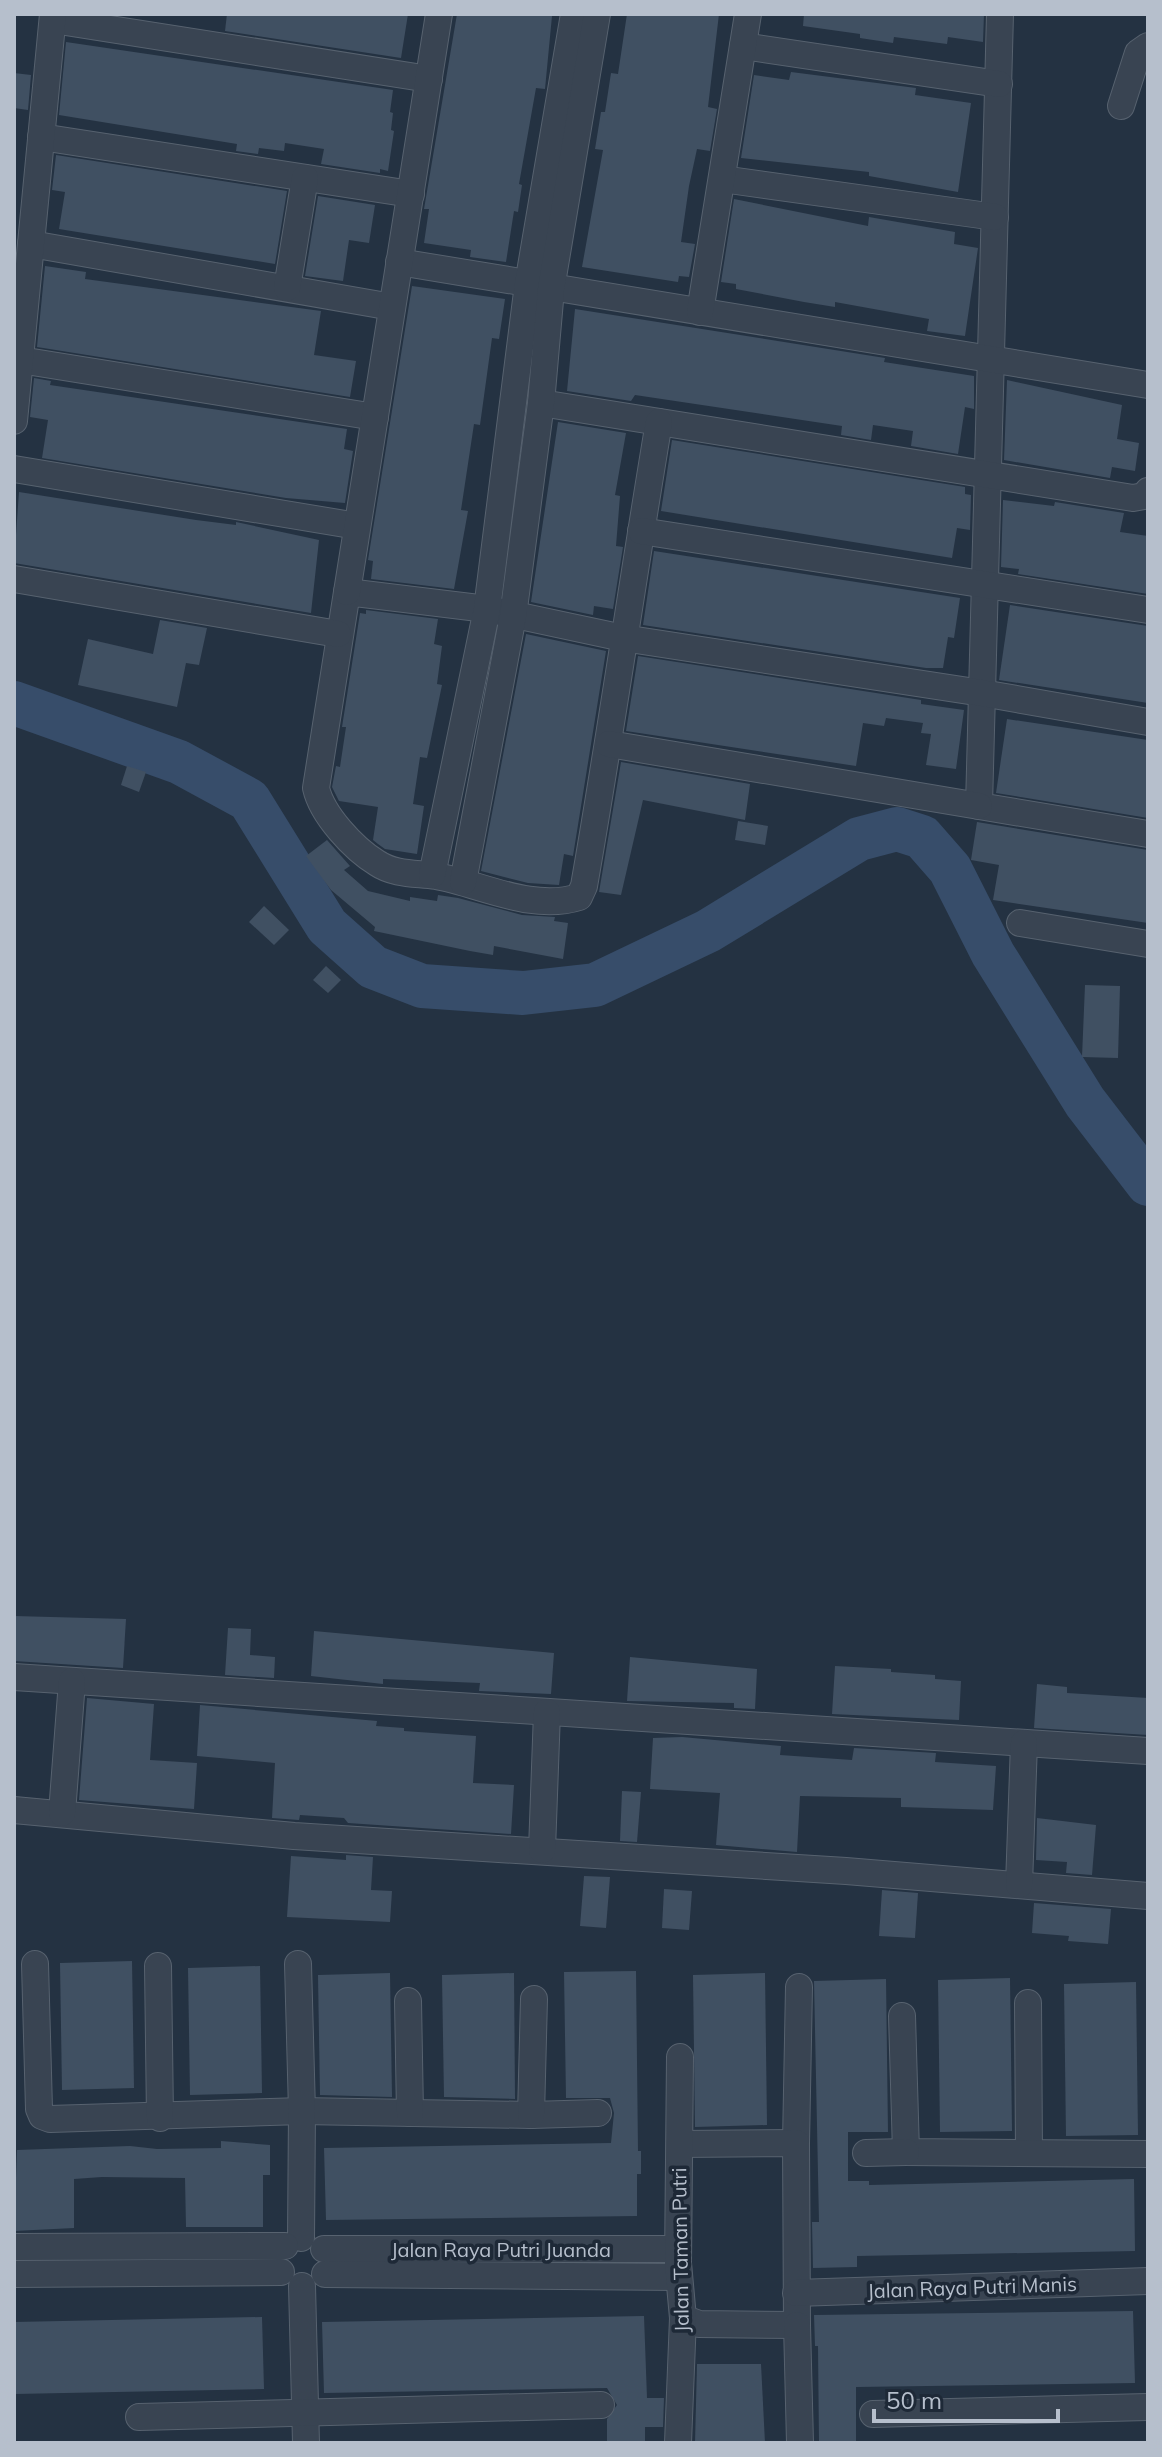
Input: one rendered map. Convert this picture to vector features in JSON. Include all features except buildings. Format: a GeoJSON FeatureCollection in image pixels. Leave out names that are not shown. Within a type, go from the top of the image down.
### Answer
{"type":"FeatureCollection","features":[{"type":"Feature","properties":{"kind":"street"},"geometry":{"type":"LineString","coordinates":[[439,14],[317,773],[317,794],[360,850],[377,864],[412,874],[463,882],[490,893],[567,901],[579,897],[584,886],[609,744],[623,638],[659,422]]}},
{"type":"Feature","properties":{"kind":"street"},"geometry":{"type":"LineString","coordinates":[[574,14],[575,85]]}},
{"type":"Feature","properties":{"kind":"street"},"geometry":{"type":"LineString","coordinates":[[432,875],[487,609],[575,85],[597,14]]}},
{"type":"Feature","properties":{"kind":"street"},"geometry":{"type":"LineString","coordinates":[[700,312],[748,14]]}},
{"type":"Feature","properties":{"kind":"street"},"geometry":{"type":"LineString","coordinates":[[979,806],[1000,14]]}},
{"type":"Feature","properties":{"kind":"street"},"geometry":{"type":"LineString","coordinates":[[14,421],[53,17],[429,79]]}},
{"type":"Feature","properties":{"kind":"street"},"geometry":{"type":"LineString","coordinates":[[743,46],[999,84]]}},
{"type":"Feature","properties":{"kind":"street"},"geometry":{"type":"LineString","coordinates":[[1121,106],[1138,53],[1148,46]]}},
{"type":"Feature","properties":{"kind":"street"},"geometry":{"type":"LineString","coordinates":[[41,137],[411,194]]}},
{"type":"Feature","properties":{"kind":"street"},"geometry":{"type":"LineString","coordinates":[[287,288],[305,178]]}},
{"type":"Feature","properties":{"kind":"street"},"geometry":{"type":"LineString","coordinates":[[722,179],[995,217]]}},
{"type":"Feature","properties":{"kind":"street"},"geometry":{"type":"LineString","coordinates":[[31,244],[392,307]]}},
{"type":"Feature","properties":{"kind":"street"},"geometry":{"type":"LineString","coordinates":[[399,262],[1148,385]]}},
{"type":"Feature","properties":{"kind":"street"},"geometry":{"type":"LineString","coordinates":[[463,882],[513,616],[541,403],[540,286]]}},
{"type":"Feature","properties":{"kind":"street"},"geometry":{"type":"LineString","coordinates":[[20,360],[375,417]]}},
{"type":"Feature","properties":{"kind":"street"},"geometry":{"type":"LineString","coordinates":[[541,403],[1133,498],[1146,493]]}},
{"type":"Feature","properties":{"kind":"street"},"geometry":{"type":"LineString","coordinates":[[14,469],[357,526]]}},
{"type":"Feature","properties":{"kind":"street"},"geometry":{"type":"LineString","coordinates":[[641,531],[1148,610]]}},
{"type":"Feature","properties":{"kind":"street"},"geometry":{"type":"LineString","coordinates":[[14,579],[338,634]]}},
{"type":"Feature","properties":{"kind":"street"},"geometry":{"type":"LineString","coordinates":[[347,592],[487,609],[623,638],[982,693],[1148,722]]}},
{"type":"Feature","properties":{"kind":"street"},"geometry":{"type":"LineString","coordinates":[[609,744],[1148,834]]}},
{"type":"Feature","properties":{"kind":"street"},"geometry":{"type":"LineString","coordinates":[[1020,923],[1148,944]]}},
{"type":"Feature","properties":{"kind":"street"},"geometry":{"type":"LineString","coordinates":[[14,1677],[1148,1751]]}},
{"type":"Feature","properties":{"kind":"street"},"geometry":{"type":"LineString","coordinates":[[62,1813],[72,1681]]}},
{"type":"Feature","properties":{"kind":"street"},"geometry":{"type":"LineString","coordinates":[[542,1850],[547,1712]]}},
{"type":"Feature","properties":{"kind":"street"},"geometry":{"type":"LineString","coordinates":[[1019,1885],[1024,1743]]}},
{"type":"Feature","properties":{"kind":"street"},"geometry":{"type":"LineString","coordinates":[[14,1810],[294,1836],[542,1850],[1148,1896]]}},
{"type":"Feature","properties":{"kind":"street"},"geometry":{"type":"LineString","coordinates":[[35,1964],[39,2109],[42,2116],[50,2119],[160,2118],[302,2111],[531,2115],[598,2113]]}},
{"type":"Feature","properties":{"kind":"street"},"geometry":{"type":"LineString","coordinates":[[298,1964],[306,2443]]}},
{"type":"Feature","properties":{"kind":"street"},"geometry":{"type":"LineString","coordinates":[[158,1966],[160,2118]]}},
{"type":"Feature","properties":{"kind":"street"},"geometry":{"type":"LineString","coordinates":[[799,1987],[796,2293],[800,2443]]}},
{"type":"Feature","properties":{"kind":"street"},"geometry":{"type":"LineString","coordinates":[[531,2115],[534,1999]]}},
{"type":"Feature","properties":{"kind":"street"},"geometry":{"type":"LineString","coordinates":[[408,2001],[410,2113]]}},
{"type":"Feature","properties":{"kind":"street"},"geometry":{"type":"LineString","coordinates":[[1028,2003],[1029,2152]]}},
{"type":"Feature","properties":{"kind":"street"},"geometry":{"type":"LineString","coordinates":[[902,2016],[906,2152]]}},
{"type":"Feature","properties":{"kind":"street","name":"Jalan Taman Putri"},"geometry":{"type":"LineString","coordinates":[[678,2443],[683,2318],[678,2277],[680,2057]]}},
{"type":"Feature","properties":{"kind":"street"},"geometry":{"type":"LineString","coordinates":[[680,2144],[796,2143]]}},
{"type":"Feature","properties":{"kind":"street"},"geometry":{"type":"LineString","coordinates":[[866,2153],[1148,2154]]}},
{"type":"Feature","properties":{"kind":"street","name":"Jalan Raya Putri Juanda"},"geometry":{"type":"LineString","coordinates":[[14,2247],[678,2277]]}},
{"type":"Feature","properties":{"kind":"street","name":"Jalan Raya Putri Juanda"},"geometry":{"type":"LineString","coordinates":[[14,2274],[678,2249]]}},
{"type":"Feature","properties":{"kind":"street","name":"Jalan Raya Putri Manis"},"geometry":{"type":"LineString","coordinates":[[796,2293],[1148,2281]]}},
{"type":"Feature","properties":{"kind":"street"},"geometry":{"type":"LineString","coordinates":[[683,2318],[699,2324],[797,2325]]}},
{"type":"Feature","properties":{"kind":"street"},"geometry":{"type":"LineString","coordinates":[[139,2417],[601,2405]]}},
{"type":"Feature","properties":{"kind":"street"},"geometry":{"type":"LineString","coordinates":[[873,2414],[1148,2407]]}},
{"type":"Feature","properties":{"kind":"waterway"},"geometry":{"type":"LineString","coordinates":[[14,703],[179,762],[249,800],[327,926],[373,967],[422,986],[523,993],[595,985],[708,931],[859,839],[897,829],[922,837],[950,869],[993,954],[1085,1102],[1148,1184]]}}]}
